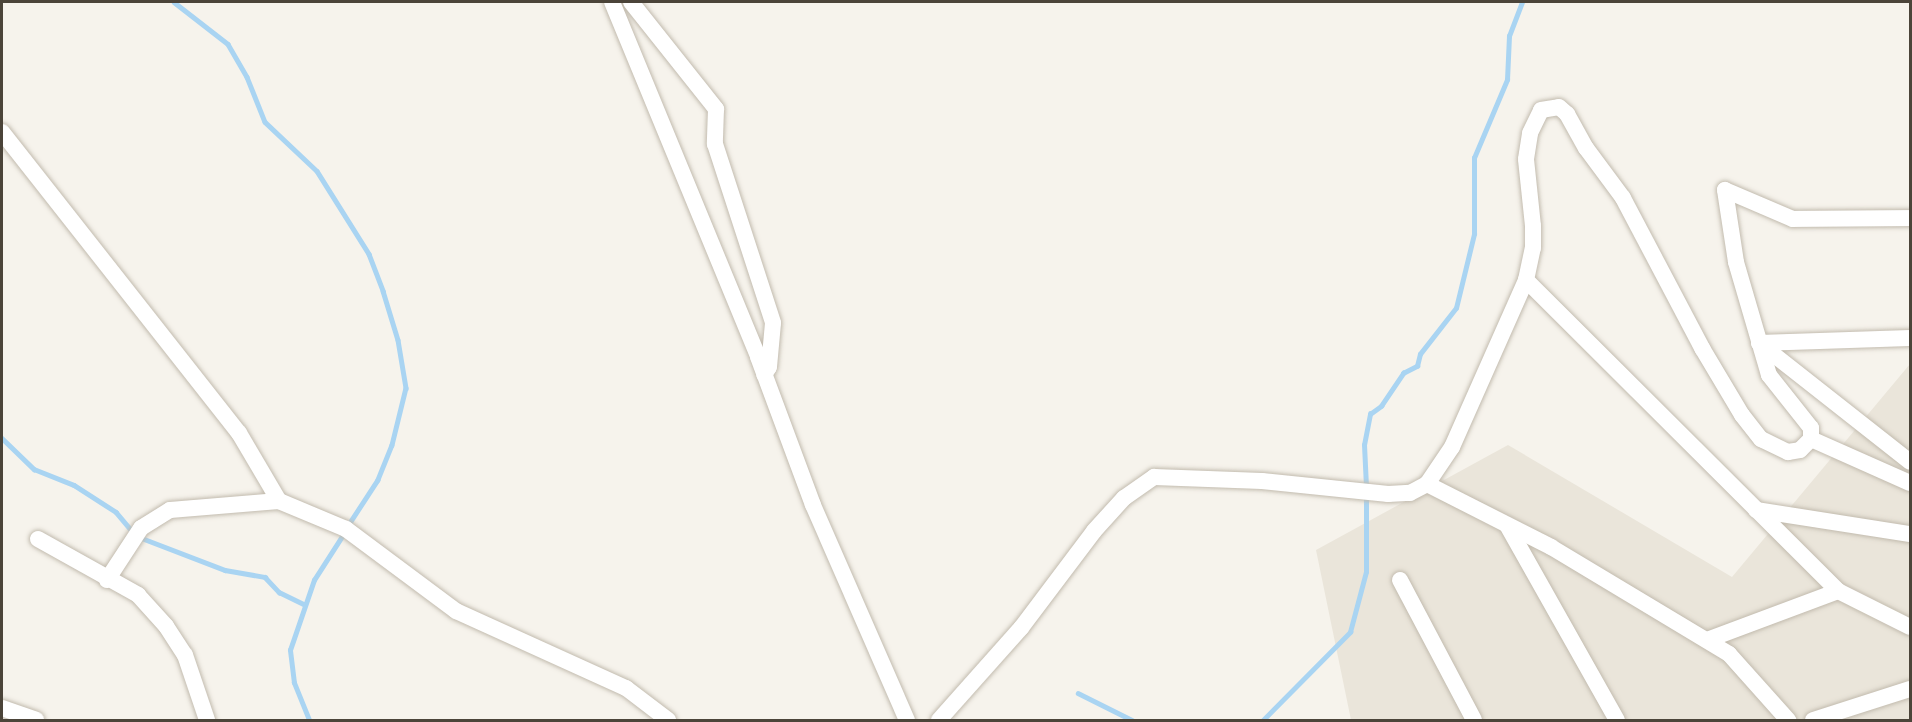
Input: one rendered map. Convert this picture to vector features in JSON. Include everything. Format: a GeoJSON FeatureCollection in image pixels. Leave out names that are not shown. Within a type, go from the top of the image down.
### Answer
{"type":"FeatureCollection","features":[{"type":"Feature","properties":{"kind":"street"},"geometry":{"type":"LineString","coordinates":[[612,2],[764,375],[813,505],[907,720]]}},
{"type":"Feature","properties":{"kind":"street"},"geometry":{"type":"LineString","coordinates":[[631,2],[716,109],[715,144],[773,323],[769,367],[764,375]]}},
{"type":"Feature","properties":{"kind":"street"},"geometry":{"type":"LineString","coordinates":[[939,720],[1021,628],[1094,531],[1124,498],[1154,477],[1262,482],[1388,494],[1410,493],[1427,484],[1452,447],[1526,280],[1533,248],[1526,159],[1530,133],[1541,110],[1559,107],[1623,198],[1701,348],[1742,416],[1761,439],[1788,452],[1800,450],[1811,439],[1811,428],[1769,375],[1736,262],[1725,190],[1793,219],[1911,218]]}},
{"type":"Feature","properties":{"kind":"street"},"geometry":{"type":"LineString","coordinates":[[2,132],[239,433],[279,501]]}},
{"type":"Feature","properties":{"kind":"street"},"geometry":{"type":"LineString","coordinates":[[1526,280],[1838,591],[1911,627]]}},
{"type":"Feature","properties":{"kind":"street"},"geometry":{"type":"LineString","coordinates":[[1759,344],[1911,338]]}},
{"type":"Feature","properties":{"kind":"street"},"geometry":{"type":"LineString","coordinates":[[1759,344],[1911,462]]}},
{"type":"Feature","properties":{"kind":"street"},"geometry":{"type":"LineString","coordinates":[[1811,439],[1911,483]]}},
{"type":"Feature","properties":{"kind":"street"},"geometry":{"type":"LineString","coordinates":[[1427,484],[1507,525],[1729,654],[1788,720]]}},
{"type":"Feature","properties":{"kind":"street"},"geometry":{"type":"LineString","coordinates":[[107,580],[141,528],[170,510],[279,501],[346,529],[456,611],[626,688],[668,720]]}},
{"type":"Feature","properties":{"kind":"street"},"geometry":{"type":"LineString","coordinates":[[1756,510],[1911,534]]}},
{"type":"Feature","properties":{"kind":"street"},"geometry":{"type":"LineString","coordinates":[[1507,525],[1617,720]]}},
{"type":"Feature","properties":{"kind":"street"},"geometry":{"type":"LineString","coordinates":[[38,539],[107,580],[138,595],[166,626],[185,655],[207,720]]}},
{"type":"Feature","properties":{"kind":"street"},"geometry":{"type":"LineString","coordinates":[[1400,580],[1474,720]]}},
{"type":"Feature","properties":{"kind":"street"},"geometry":{"type":"LineString","coordinates":[[1707,640],[1838,591]]}},
{"type":"Feature","properties":{"kind":"street"},"geometry":{"type":"LineString","coordinates":[[1813,720],[1911,689]]}},
{"type":"Feature","properties":{"kind":"street"},"geometry":{"type":"LineString","coordinates":[[2,708],[36,720]]}},
{"type":"Feature","properties":{"kind":"shaded area"},"geometry":{"type":"Polygon","coordinates":[[[1910,364],[1910,720],[1351,720],[1316,550],[1508,445],[1732,577],[1910,364]]]}},
{"type":"Feature","properties":{"kind":"waterway"},"geometry":{"type":"LineString","coordinates":[[174,2],[228,44],[247,77],[265,122],[317,171],[369,254],[383,291],[398,340],[406,388],[392,445],[378,480],[348,526]]}},
{"type":"Feature","properties":{"kind":"waterway"},"geometry":{"type":"LineString","coordinates":[[1366,487],[1364,445],[1370,414],[1381,406],[1403,373],[1417,366],[1420,354],[1456,308],[1474,234],[1474,158],[1507,80],[1509,36],[1522,2]]}},
{"type":"Feature","properties":{"kind":"waterway"},"geometry":{"type":"LineString","coordinates":[[2,438],[34,469],[74,485],[116,512],[133,532]]}},
{"type":"Feature","properties":{"kind":"waterway"},"geometry":{"type":"LineString","coordinates":[[1263,720],[1350,632],[1366,572],[1366,496]]}},
{"type":"Feature","properties":{"kind":"waterway"},"geometry":{"type":"LineString","coordinates":[[309,720],[294,683],[290,650],[314,580],[344,533]]}},
{"type":"Feature","properties":{"kind":"waterway"},"geometry":{"type":"LineString","coordinates":[[139,537],[225,570],[265,577],[279,592],[304,604]]}},
{"type":"Feature","properties":{"kind":"waterway"},"geometry":{"type":"LineString","coordinates":[[1078,693],[1132,720]]}}]}
